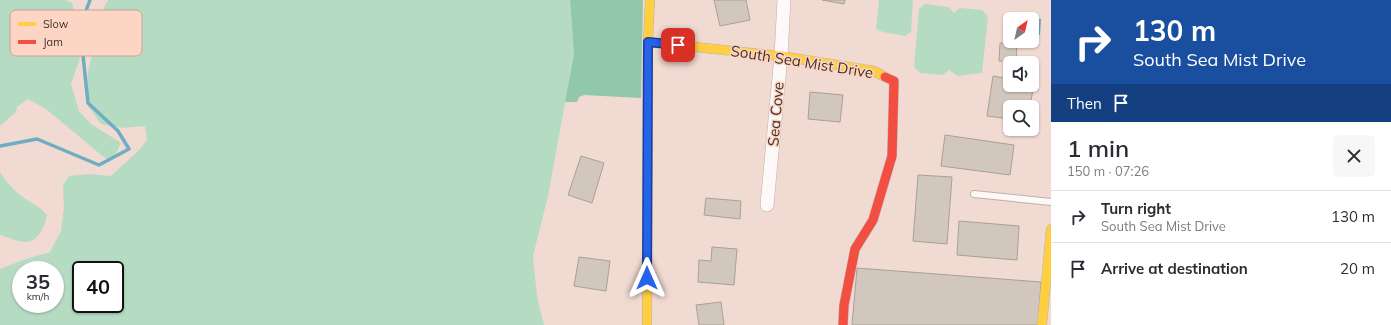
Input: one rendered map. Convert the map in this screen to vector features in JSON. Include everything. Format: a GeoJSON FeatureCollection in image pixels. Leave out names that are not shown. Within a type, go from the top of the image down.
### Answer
{"type":"FeatureCollection","features":[{"type":"Feature","properties":{"kind":"street"},"geometry":{"type":"LineString","coordinates":[[647,325],[648,42],[650,0]]}},
{"type":"Feature","properties":{"kind":"street","name":"Sea Cove"},"geometry":{"type":"LineString","coordinates":[[767,205],[781,56],[784,0]]}},
{"type":"Feature","properties":{"kind":"street","name":"South Sea Mist Drive"},"geometry":{"type":"LineString","coordinates":[[648,42],[781,56],[874,71],[894,81],[892,156],[873,220],[855,250],[844,305],[843,325]]}},
{"type":"Feature","properties":{"kind":"street"},"geometry":{"type":"LineString","coordinates":[[1042,325],[1051,229]]}},
{"type":"Feature","properties":{"kind":"lane"},"geometry":{"type":"LineString","coordinates":[[974,194],[1051,202]]}},
{"type":"Feature","properties":{"kind":"green space"},"geometry":{"type":"Polygon","coordinates":[[[0,0],[65,0],[72,3],[74,10],[10,10],[10,56],[79,56],[80,58],[71,84],[79,111],[91,124],[121,143],[113,159],[105,158],[46,109],[28,99],[17,107],[16,112],[0,126],[0,0]]]}},
{"type":"Feature","properties":{"kind":"green space"},"geometry":{"type":"Polygon","coordinates":[[[108,0],[570,0],[574,54],[548,196],[533,256],[537,297],[544,325],[0,325],[0,269],[12,264],[12,313],[64,313],[64,261],[21,261],[50,252],[61,231],[64,208],[63,185],[69,176],[90,174],[111,176],[140,149],[147,140],[145,126],[123,128],[101,124],[86,103],[88,71],[92,56],[142,56],[142,10],[103,10],[108,0]]]}},
{"type":"Feature","properties":{"kind":"green space"},"geometry":{"type":"Polygon","coordinates":[[[570,0],[643,0],[641,98],[584,95],[579,97],[577,102],[565,102],[574,54],[570,0]]]}},
{"type":"Feature","properties":{"kind":"green space"},"geometry":{"type":"Polygon","coordinates":[[[879,0],[913,0],[911,32],[905,36],[883,32],[876,29],[879,0]]]}},
{"type":"Feature","properties":{"kind":"green space"},"geometry":{"type":"Polygon","coordinates":[[[925,4],[949,7],[954,13],[960,8],[982,10],[988,17],[982,73],[958,76],[949,70],[943,75],[920,73],[914,67],[919,9],[925,4]]]}},
{"type":"Feature","properties":{"kind":"green space"},"geometry":{"type":"Polygon","coordinates":[[[0,172],[15,191],[40,208],[47,215],[45,223],[38,236],[30,241],[19,241],[0,235],[0,172]]]}},
{"type":"Feature","properties":{"kind":"water"},"geometry":{"type":"Polygon","coordinates":[[[1039,19],[1041,19],[1039,35],[1039,19]]]}},
{"type":"Feature","properties":{"kind":"building"},"geometry":{"type":"Polygon","coordinates":[[[714,0],[746,0],[750,20],[720,26],[714,0]]]}},
{"type":"Feature","properties":{"kind":"building"},"geometry":{"type":"Polygon","coordinates":[[[822,0],[845,0],[844,4],[822,0]]]}},
{"type":"Feature","properties":{"kind":"building"},"geometry":{"type":"Polygon","coordinates":[[[1000,43],[1003,43],[1003,48],[1017,48],[1016,56],[1003,56],[1003,61],[999,61],[1000,43]]]}},
{"type":"Feature","properties":{"kind":"building"},"geometry":{"type":"Polygon","coordinates":[[[993,76],[1003,78],[1003,92],[1032,92],[1031,100],[1003,100],[1003,118],[987,116],[993,76]]]}},
{"type":"Feature","properties":{"kind":"building"},"geometry":{"type":"Polygon","coordinates":[[[810,92],[843,95],[840,122],[808,119],[810,92]]]}},
{"type":"Feature","properties":{"kind":"building"},"geometry":{"type":"Polygon","coordinates":[[[945,135],[1014,145],[1010,175],[941,166],[945,135]]]}},
{"type":"Feature","properties":{"kind":"building"},"geometry":{"type":"Polygon","coordinates":[[[581,156],[604,163],[592,203],[568,195],[581,156]]]}},
{"type":"Feature","properties":{"kind":"building"},"geometry":{"type":"Polygon","coordinates":[[[918,175],[952,177],[947,244],[913,241],[918,175]]]}},
{"type":"Feature","properties":{"kind":"building"},"geometry":{"type":"Polygon","coordinates":[[[706,198],[741,201],[740,219],[704,215],[706,198]]]}},
{"type":"Feature","properties":{"kind":"building"},"geometry":{"type":"Polygon","coordinates":[[[959,221],[1019,226],[1017,260],[957,255],[959,221]]]}},
{"type":"Feature","properties":{"kind":"building"},"geometry":{"type":"Polygon","coordinates":[[[712,247],[737,249],[734,285],[698,282],[699,260],[711,261],[712,247]]]}},
{"type":"Feature","properties":{"kind":"building"},"geometry":{"type":"Polygon","coordinates":[[[579,257],[610,261],[606,291],[574,286],[579,257]]]}},
{"type":"Feature","properties":{"kind":"building"},"geometry":{"type":"Polygon","coordinates":[[[857,268],[1041,282],[1038,325],[852,325],[857,268]]]}},
{"type":"Feature","properties":{"kind":"building"},"geometry":{"type":"Polygon","coordinates":[[[721,302],[724,325],[699,325],[696,305],[721,302]]]}},
{"type":"Feature","properties":{"kind":"waterway"},"geometry":{"type":"LineString","coordinates":[[86,10],[90,0]]}},
{"type":"Feature","properties":{"kind":"waterway"},"geometry":{"type":"LineString","coordinates":[[0,146],[37,139],[99,165],[129,149],[118,131],[88,103],[83,56]]}},
{"type":"Feature","properties":{"kind":"traffic: slow"},"geometry":{"type":"LineString","coordinates":[[647,325],[648,42],[650,0]]}},
{"type":"Feature","properties":{"kind":"traffic: slow"},"geometry":{"type":"LineString","coordinates":[[648,42],[781,56],[874,71],[885,77]]}},
{"type":"Feature","properties":{"kind":"traffic: slow"},"geometry":{"type":"LineString","coordinates":[[1042,325],[1051,229]]}},
{"type":"Feature","properties":{"kind":"traffic: jam"},"geometry":{"type":"LineString","coordinates":[[843,325],[844,305],[855,249],[873,220],[892,156],[894,81],[885,77]]}},
{"type":"Feature","properties":{"kind":"route"},"geometry":{"type":"LineString","coordinates":[[647,278],[648,42],[678,45]]}}]}
